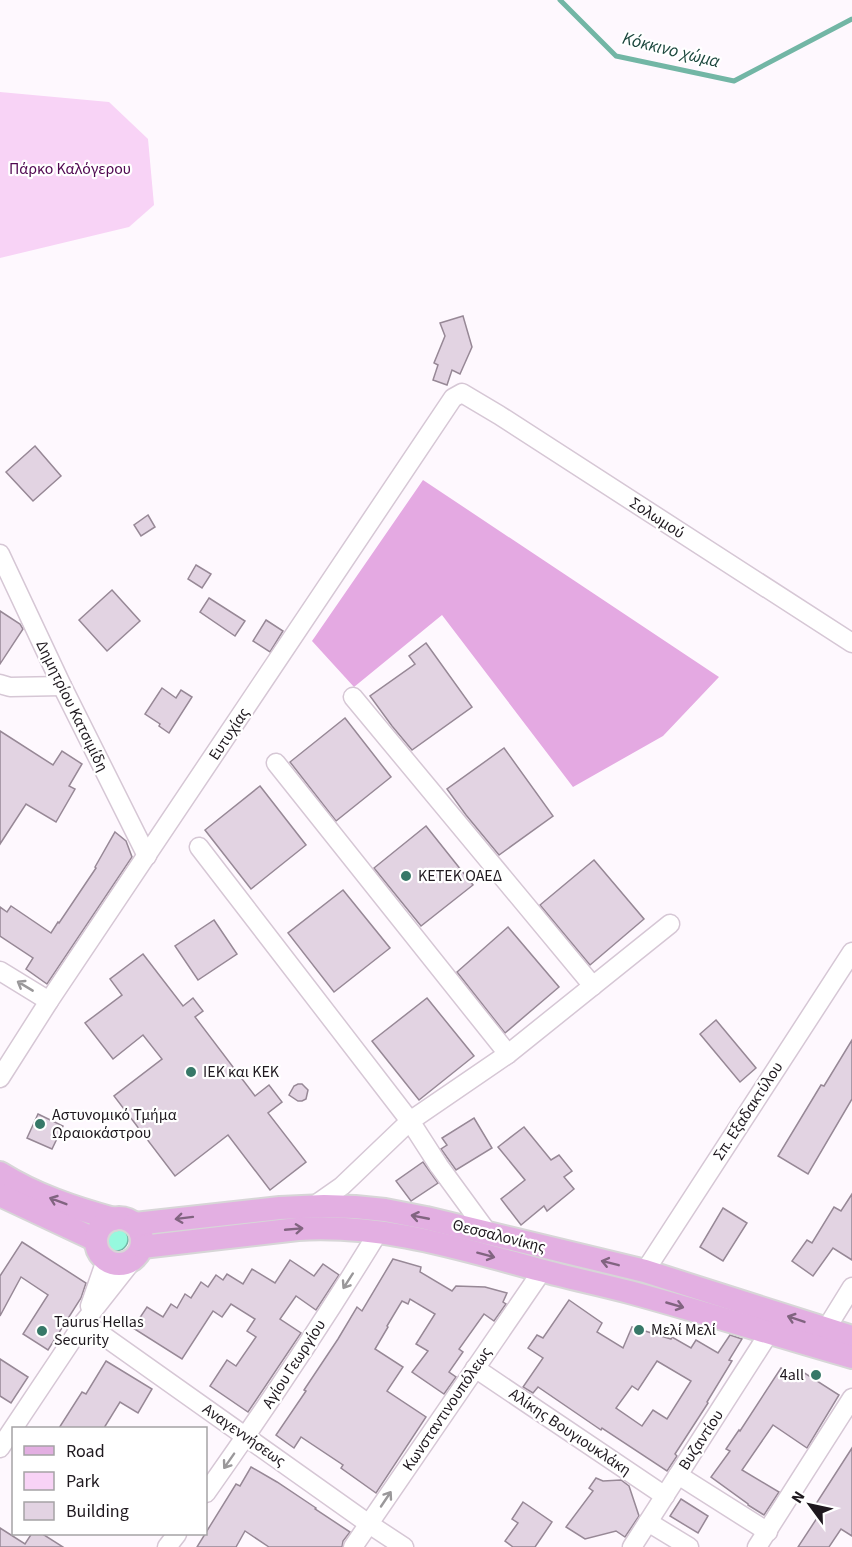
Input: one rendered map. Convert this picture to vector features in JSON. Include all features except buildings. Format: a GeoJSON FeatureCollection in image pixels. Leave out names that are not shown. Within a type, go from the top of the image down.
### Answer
{"type":"FeatureCollection","features":[{"type":"Feature","properties":{"kind":"main road","name":"Θεσσαλονίκης"},"geometry":{"type":"LineString","coordinates":[[0,1173],[20,1185],[63,1203],[124,1221],[312,1207],[385,1210],[645,1271],[852,1336]]}},
{"type":"Feature","properties":{"kind":"main road"},"geometry":{"type":"LineString","coordinates":[[0,1195],[101,1250],[112,1263],[125,1263],[137,1254],[141,1235],[124,1221],[107,1222],[98,1232],[101,1250]]}},
{"type":"Feature","properties":{"kind":"main road","name":"Θεσσαλονίκης"},"geometry":{"type":"LineString","coordinates":[[137,1254],[181,1242],[307,1228],[351,1228],[379,1231],[442,1243],[542,1271],[630,1292],[852,1357]]}},
{"type":"Feature","properties":{"kind":"street","name":"Σολωμού"},"geometry":{"type":"LineString","coordinates":[[462,393],[852,643]]}},
{"type":"Feature","properties":{"kind":"street","name":"Ευτυχίας"},"geometry":{"type":"LineString","coordinates":[[0,1078],[453,398],[462,393]]}},
{"type":"Feature","properties":{"kind":"street","name":"Δημητρίου Κατσιμίδη"},"geometry":{"type":"LineString","coordinates":[[0,554],[62,686],[147,856]]}},
{"type":"Feature","properties":{"kind":"street"},"geometry":{"type":"LineString","coordinates":[[0,684],[10,687],[62,686]]}},
{"type":"Feature","properties":{"kind":"street"},"geometry":{"type":"LineString","coordinates":[[353,696],[593,986]]}},
{"type":"Feature","properties":{"kind":"street"},"geometry":{"type":"LineString","coordinates":[[276,763],[508,1054]]}},
{"type":"Feature","properties":{"kind":"street"},"geometry":{"type":"LineString","coordinates":[[199,847],[410,1121],[439,1166],[489,1233]]}},
{"type":"Feature","properties":{"kind":"street"},"geometry":{"type":"LineString","coordinates":[[312,1207],[342,1186],[410,1121],[508,1054],[670,924]]}},
{"type":"Feature","properties":{"kind":"street","name":"Σπ. Εξαδακτύλου"},"geometry":{"type":"LineString","coordinates":[[645,1271],[852,952]]}},
{"type":"Feature","properties":{"kind":"street"},"geometry":{"type":"LineString","coordinates":[[0,971],[50,1001]]}},
{"type":"Feature","properties":{"kind":"street","name":"Αγίου Γεωργίου"},"geometry":{"type":"LineString","coordinates":[[207,1492],[246,1437],[379,1231]]}},
{"type":"Feature","properties":{"kind":"street"},"geometry":{"type":"LineString","coordinates":[[84,1322],[101,1250]]}},
{"type":"Feature","properties":{"kind":"street"},"geometry":{"type":"LineString","coordinates":[[14,1427],[84,1322],[137,1254]]}},
{"type":"Feature","properties":{"kind":"street","name":"Κωνσταντινουπόλεως"},"geometry":{"type":"LineString","coordinates":[[353,1547],[542,1271]]}},
{"type":"Feature","properties":{"kind":"street"},"geometry":{"type":"LineString","coordinates":[[826,1329],[852,1287]]}},
{"type":"Feature","properties":{"kind":"street","name":"Αναγεννήσεως"},"geometry":{"type":"LineString","coordinates":[[84,1322],[404,1547]]}},
{"type":"Feature","properties":{"kind":"street","name":"Βυζαντίου"},"geometry":{"type":"LineString","coordinates":[[632,1547],[769,1333]]}},
{"type":"Feature","properties":{"kind":"street","name":"Αλίκης Βουγιουκλάκη"},"geometry":{"type":"LineString","coordinates":[[475,1368],[665,1496]]}},
{"type":"Feature","properties":{"kind":"street"},"geometry":{"type":"LineString","coordinates":[[757,1547],[852,1398]]}},
{"type":"Feature","properties":{"kind":"street"},"geometry":{"type":"LineString","coordinates":[[0,1448],[12,1430]]}},
{"type":"Feature","properties":{"kind":"street"},"geometry":{"type":"LineString","coordinates":[[678,1475],[768,1532]]}},
{"type":"Feature","properties":{"kind":"street"},"geometry":{"type":"LineString","coordinates":[[648,1522],[689,1547]]}},
{"type":"Feature","properties":{"kind":"green space","name":"Πάρκο Καλόγερου"},"geometry":{"type":"Polygon","coordinates":[[[0,92],[109,102],[148,139],[154,205],[129,227],[0,258],[0,92]]]}},
{"type":"Feature","properties":{"kind":"shaded area"},"geometry":{"type":"Polygon","coordinates":[[[423,480],[719,677],[663,736],[573,787],[442,615],[354,687],[312,641],[423,480]]]}},
{"type":"Feature","properties":{"kind":"shaded area"},"geometry":{"type":"Polygon","coordinates":[[[111,1227],[121,1227],[128,1234],[128,1244],[121,1251],[111,1251],[104,1244],[104,1234],[111,1227]]]}},
{"type":"Feature","properties":{"kind":"waterway","name":"Κόκκινο χώμα"},"geometry":{"type":"LineString","coordinates":[[560,0],[616,56],[734,81],[852,19]]}},
{"type":"Feature","properties":{"kind":"place","name":"ΚΕΤΕΚ ΟΑΕΔ"},"geometry":{"type":"Point","coordinates":[406,876]}},
{"type":"Feature","properties":{"kind":"place","name":"ΙΕΚ και ΚΕΚ"},"geometry":{"type":"Point","coordinates":[191,1072]}},
{"type":"Feature","properties":{"kind":"place","name":"Αστυνομικό Τμήμα Ωραιοκάστρου"},"geometry":{"type":"Point","coordinates":[40,1124]}},
{"type":"Feature","properties":{"kind":"place","name":"Μελί Μελί"},"geometry":{"type":"Point","coordinates":[639,1330]}},
{"type":"Feature","properties":{"kind":"place","name":"Taurus Hellas Security"},"geometry":{"type":"Point","coordinates":[42,1331]}},
{"type":"Feature","properties":{"kind":"place","name":"4all"},"geometry":{"type":"Point","coordinates":[816,1375]}}]}
